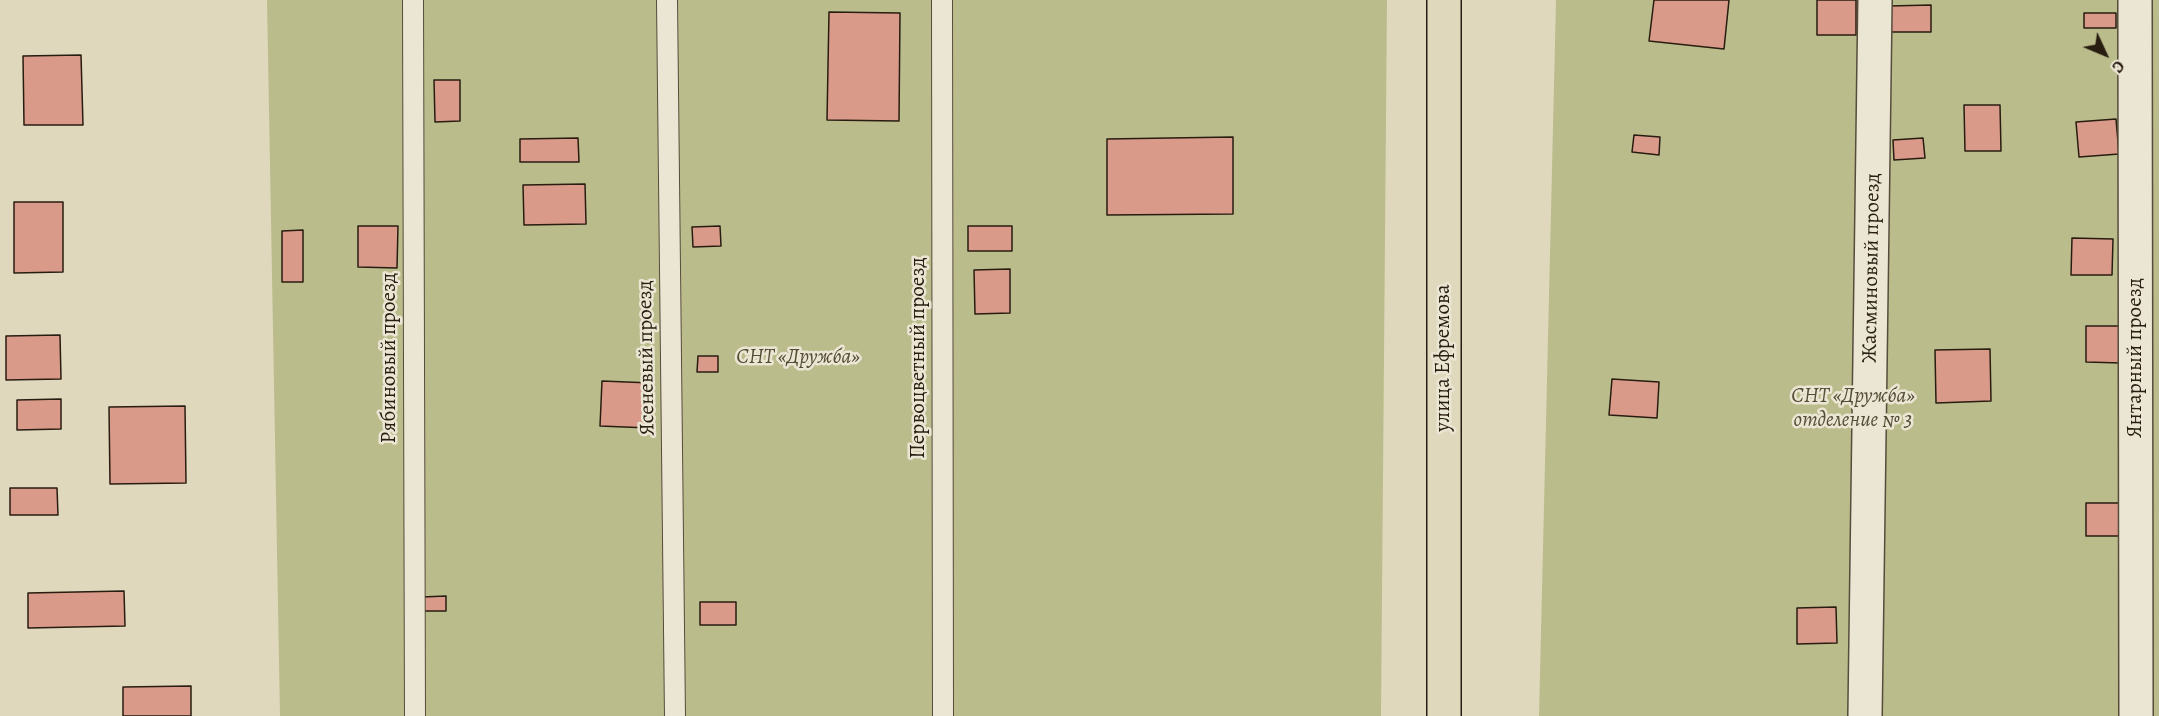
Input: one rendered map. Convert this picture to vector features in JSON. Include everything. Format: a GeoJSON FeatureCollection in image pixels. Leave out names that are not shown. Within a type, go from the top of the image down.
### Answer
{"type":"FeatureCollection","features":[{"type":"Feature","properties":{"kind":"main road","name":"улица Ефремова"},"geometry":{"type":"LineString","coordinates":[[1444,0],[1444,716]]}},
{"type":"Feature","properties":{"kind":"street","name":"Жасминовый проезд"},"geometry":{"type":"LineString","coordinates":[[1865,716],[1875,0]]}},
{"type":"Feature","properties":{"kind":"street","name":"Янтарный проезд"},"geometry":{"type":"LineString","coordinates":[[2135,0],[2136,716]]}},
{"type":"Feature","properties":{"kind":"lane","name":"Рябиновый проезд"},"geometry":{"type":"LineString","coordinates":[[413,0],[415,716]]}},
{"type":"Feature","properties":{"kind":"lane","name":"Ясеневый проезд"},"geometry":{"type":"LineString","coordinates":[[667,0],[675,716]]}},
{"type":"Feature","properties":{"kind":"lane","name":"Первоцветный проезд"},"geometry":{"type":"LineString","coordinates":[[942,0],[944,716]]}},
{"type":"Feature","properties":{"kind":"green space","name":"СНТ «Дружба»"},"geometry":{"type":"Polygon","coordinates":[[[267,0],[1387,0],[1381,716],[280,716],[267,0]]]}},
{"type":"Feature","properties":{"kind":"green space","name":"СНТ «Дружба» отделение № 3"},"geometry":{"type":"Polygon","coordinates":[[[1556,0],[2159,0],[2159,716],[1539,716],[1556,0]]]}},
{"type":"Feature","properties":{"kind":"building"},"geometry":{"type":"Polygon","coordinates":[[[1654,0],[1729,0],[1724,49],[1649,41],[1654,0]]]}},
{"type":"Feature","properties":{"kind":"building"},"geometry":{"type":"Polygon","coordinates":[[[1817,0],[1856,0],[1856,35],[1817,35],[1817,0]]]}},
{"type":"Feature","properties":{"kind":"building"},"geometry":{"type":"Polygon","coordinates":[[[1931,5],[1931,32],[1891,32],[1890,6],[1931,5]]]}},
{"type":"Feature","properties":{"kind":"building"},"geometry":{"type":"Polygon","coordinates":[[[829,12],[900,13],[899,121],[827,120],[829,12]]]}},
{"type":"Feature","properties":{"kind":"building"},"geometry":{"type":"Polygon","coordinates":[[[2084,13],[2116,13],[2116,28],[2084,28],[2084,13]]]}},
{"type":"Feature","properties":{"kind":"building"},"geometry":{"type":"Polygon","coordinates":[[[81,55],[83,125],[24,125],[23,56],[81,55]]]}},
{"type":"Feature","properties":{"kind":"building"},"geometry":{"type":"Polygon","coordinates":[[[434,80],[460,80],[460,121],[435,122],[434,80]]]}},
{"type":"Feature","properties":{"kind":"building"},"geometry":{"type":"Polygon","coordinates":[[[1964,105],[2000,105],[2001,151],[1965,151],[1964,105]]]}},
{"type":"Feature","properties":{"kind":"building"},"geometry":{"type":"Polygon","coordinates":[[[2116,119],[2119,154],[2079,157],[2076,122],[2116,119]]]}},
{"type":"Feature","properties":{"kind":"building"},"geometry":{"type":"Polygon","coordinates":[[[1634,135],[1660,137],[1659,155],[1632,152],[1634,135]]]}},
{"type":"Feature","properties":{"kind":"building"},"geometry":{"type":"Polygon","coordinates":[[[1233,137],[1233,214],[1107,215],[1107,139],[1233,137]]]}},
{"type":"Feature","properties":{"kind":"building"},"geometry":{"type":"Polygon","coordinates":[[[578,138],[579,162],[520,162],[520,139],[578,138]]]}},
{"type":"Feature","properties":{"kind":"building"},"geometry":{"type":"Polygon","coordinates":[[[1923,138],[1925,158],[1894,160],[1893,140],[1923,138]]]}},
{"type":"Feature","properties":{"kind":"building"},"geometry":{"type":"Polygon","coordinates":[[[585,184],[586,224],[524,225],[523,185],[585,184]]]}},
{"type":"Feature","properties":{"kind":"building"},"geometry":{"type":"Polygon","coordinates":[[[14,202],[63,202],[63,272],[14,273],[14,202]]]}},
{"type":"Feature","properties":{"kind":"building"},"geometry":{"type":"Polygon","coordinates":[[[358,226],[398,226],[397,268],[358,267],[358,226]]]}},
{"type":"Feature","properties":{"kind":"building"},"geometry":{"type":"Polygon","coordinates":[[[720,226],[721,246],[693,247],[692,227],[720,226]]]}},
{"type":"Feature","properties":{"kind":"building"},"geometry":{"type":"Polygon","coordinates":[[[968,226],[1012,226],[1012,251],[968,251],[968,226]]]}},
{"type":"Feature","properties":{"kind":"building"},"geometry":{"type":"Polygon","coordinates":[[[303,230],[303,282],[282,282],[282,231],[303,230]]]}},
{"type":"Feature","properties":{"kind":"building"},"geometry":{"type":"Polygon","coordinates":[[[2072,238],[2113,239],[2112,275],[2071,275],[2072,238]]]}},
{"type":"Feature","properties":{"kind":"building"},"geometry":{"type":"Polygon","coordinates":[[[1010,269],[1010,313],[975,314],[974,270],[1010,269]]]}},
{"type":"Feature","properties":{"kind":"building"},"geometry":{"type":"Polygon","coordinates":[[[2086,326],[2122,326],[2121,363],[2086,362],[2086,326]]]}},
{"type":"Feature","properties":{"kind":"building"},"geometry":{"type":"Polygon","coordinates":[[[60,335],[61,379],[6,380],[6,336],[60,335]]]}},
{"type":"Feature","properties":{"kind":"building"},"geometry":{"type":"Polygon","coordinates":[[[1990,349],[1991,401],[1936,403],[1935,350],[1990,349]]]}},
{"type":"Feature","properties":{"kind":"building"},"geometry":{"type":"Polygon","coordinates":[[[698,356],[718,356],[718,372],[697,372],[698,356]]]}},
{"type":"Feature","properties":{"kind":"building"},"geometry":{"type":"Polygon","coordinates":[[[1612,379],[1659,382],[1657,418],[1609,415],[1612,379]]]}},
{"type":"Feature","properties":{"kind":"building"},"geometry":{"type":"Polygon","coordinates":[[[602,381],[651,383],[649,428],[600,426],[602,381]]]}},
{"type":"Feature","properties":{"kind":"building"},"geometry":{"type":"Polygon","coordinates":[[[61,399],[61,429],[17,430],[17,400],[61,399]]]}},
{"type":"Feature","properties":{"kind":"building"},"geometry":{"type":"Polygon","coordinates":[[[185,406],[186,483],[110,484],[109,407],[185,406]]]}},
{"type":"Feature","properties":{"kind":"building"},"geometry":{"type":"Polygon","coordinates":[[[10,488],[57,488],[58,515],[10,515],[10,488]]]}},
{"type":"Feature","properties":{"kind":"building"},"geometry":{"type":"Polygon","coordinates":[[[2086,503],[2119,503],[2119,536],[2086,536],[2086,503]]]}},
{"type":"Feature","properties":{"kind":"building"},"geometry":{"type":"Polygon","coordinates":[[[124,591],[125,626],[28,628],[28,593],[124,591]]]}},
{"type":"Feature","properties":{"kind":"building"},"geometry":{"type":"Polygon","coordinates":[[[446,596],[446,611],[422,611],[422,597],[446,596]]]}},
{"type":"Feature","properties":{"kind":"building"},"geometry":{"type":"Polygon","coordinates":[[[700,602],[736,602],[736,625],[700,625],[700,602]]]}},
{"type":"Feature","properties":{"kind":"building"},"geometry":{"type":"Polygon","coordinates":[[[1836,607],[1837,643],[1797,644],[1797,608],[1836,607]]]}},
{"type":"Feature","properties":{"kind":"building"},"geometry":{"type":"Polygon","coordinates":[[[191,686],[191,716],[123,716],[123,687],[191,686]]]}}]}
